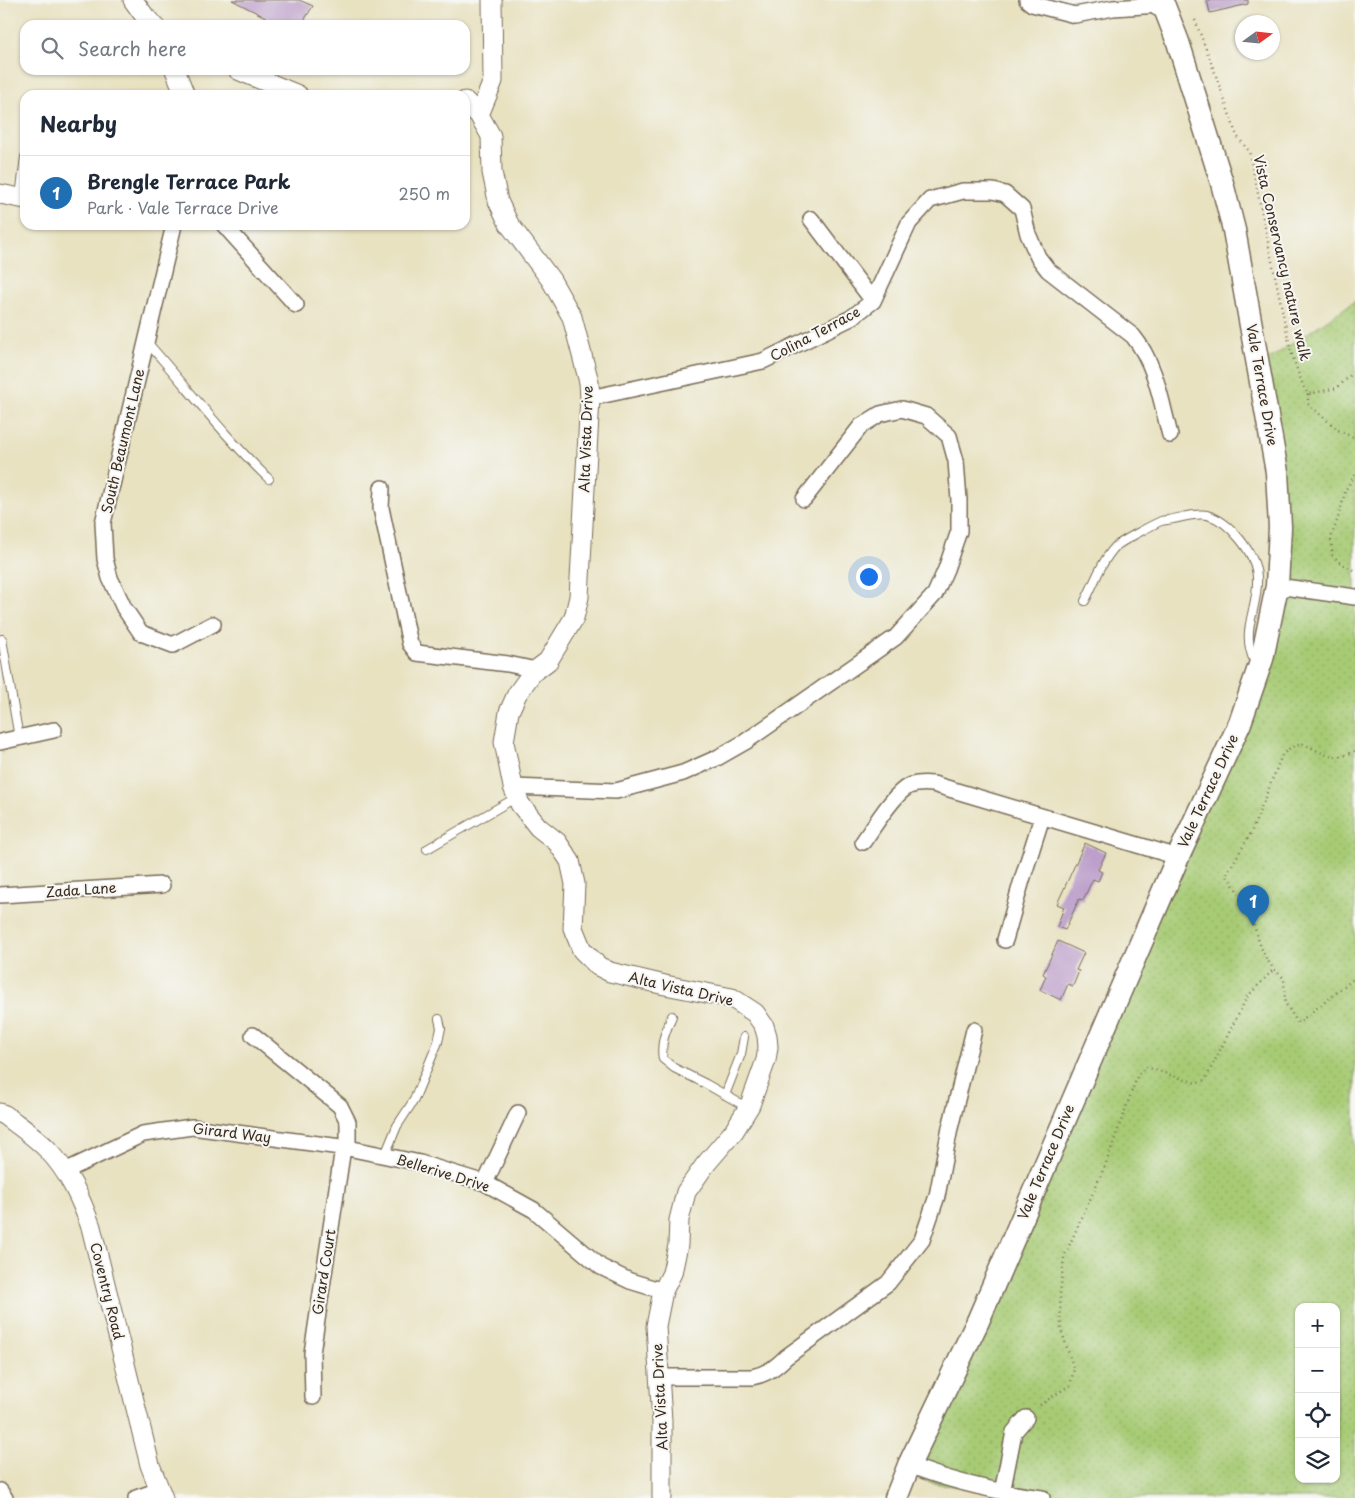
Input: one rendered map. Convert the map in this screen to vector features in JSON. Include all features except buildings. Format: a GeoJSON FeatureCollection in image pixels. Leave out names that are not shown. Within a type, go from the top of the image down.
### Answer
{"type":"FeatureCollection","features":[{"type":"Feature","properties":{"kind":"main road","name":"Vale Terrace Drive"},"geometry":{"type":"LineString","coordinates":[[896,1498],[909,1465],[978,1321],[1178,857],[1240,723],[1262,659],[1277,586],[1280,527],[1277,472],[1258,356],[1234,230],[1222,183],[1165,2]]}},
{"type":"Feature","properties":{"kind":"street"},"geometry":{"type":"LineString","coordinates":[[133,0],[148,20]]}},
{"type":"Feature","properties":{"kind":"street"},"geometry":{"type":"LineString","coordinates":[[479,115],[493,81],[492,0]]}},
{"type":"Feature","properties":{"kind":"street"},"geometry":{"type":"LineString","coordinates":[[1026,0],[1032,4],[1074,15],[1165,2]]}},
{"type":"Feature","properties":{"kind":"street"},"geometry":{"type":"LineString","coordinates":[[1113,8],[1128,0]]}},
{"type":"Feature","properties":{"kind":"street"},"geometry":{"type":"LineString","coordinates":[[177,75],[183,90]]}},
{"type":"Feature","properties":{"kind":"street"},"geometry":{"type":"LineString","coordinates":[[250,75],[286,90]]}},
{"type":"Feature","properties":{"kind":"street","name":"Alta Vista Drive"},"geometry":{"type":"LineString","coordinates":[[470,106],[479,115],[491,136],[492,172],[498,201],[509,224],[551,280],[572,317],[589,382],[590,398],[579,597],[574,618],[548,661],[536,670],[518,694],[509,712],[504,742],[515,792],[520,804],[538,827],[557,842],[570,861],[575,884],[573,928],[582,950],[598,966],[610,972],[732,998],[755,1013],[764,1026],[768,1047],[762,1075],[748,1108],[734,1131],[705,1165],[686,1192],[679,1220],[678,1245],[672,1273],[663,1291],[656,1326],[662,1421],[662,1498]]}},
{"type":"Feature","properties":{"kind":"street","name":"Colina Terrace"},"geometry":{"type":"LineString","coordinates":[[590,398],[763,362],[851,318],[872,301],[909,222],[930,200],[963,191],[993,191],[1005,194],[1022,209],[1028,234],[1038,257],[1048,270],[1133,336],[1142,347],[1152,368],[1170,435]]}},
{"type":"Feature","properties":{"kind":"street"},"geometry":{"type":"LineString","coordinates":[[0,194],[20,198]]}},
{"type":"Feature","properties":{"kind":"street"},"geometry":{"type":"LineString","coordinates":[[811,220],[872,301]]}},
{"type":"Feature","properties":{"kind":"street","name":"South Beaumont Lane"},"geometry":{"type":"LineString","coordinates":[[173,230],[103,523],[105,559],[110,578],[124,608],[141,632],[173,645],[213,624]]}},
{"type":"Feature","properties":{"kind":"street"},"geometry":{"type":"LineString","coordinates":[[228,230],[296,305]]}},
{"type":"Feature","properties":{"kind":"street"},"geometry":{"type":"LineString","coordinates":[[515,792],[616,791],[683,773],[717,758],[745,742],[896,637],[935,594],[959,531],[956,461],[949,436],[926,416],[902,409],[880,414],[861,426],[804,499]]}},
{"type":"Feature","properties":{"kind":"street"},"geometry":{"type":"LineString","coordinates":[[382,488],[381,508],[410,644],[417,653],[508,664],[536,670]]}},
{"type":"Feature","properties":{"kind":"street"},"geometry":{"type":"LineString","coordinates":[[1277,586],[1355,597]]}},
{"type":"Feature","properties":{"kind":"street"},"geometry":{"type":"LineString","coordinates":[[0,742],[54,730]]}},
{"type":"Feature","properties":{"kind":"street"},"geometry":{"type":"LineString","coordinates":[[863,842],[897,795],[907,787],[920,783],[932,784],[1178,857]]}},
{"type":"Feature","properties":{"kind":"street"},"geometry":{"type":"LineString","coordinates":[[1005,940],[1042,818]]}},
{"type":"Feature","properties":{"kind":"street","name":"Zada Lane"},"geometry":{"type":"LineString","coordinates":[[0,895],[162,885]]}},
{"type":"Feature","properties":{"kind":"street"},"geometry":{"type":"LineString","coordinates":[[660,1377],[752,1377],[761,1375],[776,1366],[888,1283],[922,1240],[930,1221],[974,1030]]}},
{"type":"Feature","properties":{"kind":"street"},"geometry":{"type":"LineString","coordinates":[[253,1035],[340,1106],[348,1122],[346,1148]]}},
{"type":"Feature","properties":{"kind":"street","name":"Coventry Road"},"geometry":{"type":"LineString","coordinates":[[0,1113],[47,1149],[65,1171],[81,1200],[91,1227],[150,1465],[161,1494]]}},
{"type":"Feature","properties":{"kind":"street"},"geometry":{"type":"LineString","coordinates":[[486,1183],[518,1113]]}},
{"type":"Feature","properties":{"kind":"street","name":"Girard Way"},"geometry":{"type":"LineString","coordinates":[[65,1171],[143,1134],[192,1127],[346,1148]]}},
{"type":"Feature","properties":{"kind":"street","name":"Bellerive Drive"},"geometry":{"type":"LineString","coordinates":[[346,1148],[420,1162],[486,1183],[534,1210],[601,1267],[630,1281],[663,1291]]}},
{"type":"Feature","properties":{"kind":"street","name":"Girard Court"},"geometry":{"type":"LineString","coordinates":[[312,1397],[312,1353],[346,1148]]}},
{"type":"Feature","properties":{"kind":"street"},"geometry":{"type":"LineString","coordinates":[[1002,1492],[1014,1432],[1026,1418]]}},
{"type":"Feature","properties":{"kind":"street"},"geometry":{"type":"LineString","coordinates":[[909,1465],[934,1475],[1002,1492],[1042,1498]]}},
{"type":"Feature","properties":{"kind":"street"},"geometry":{"type":"LineString","coordinates":[[0,1491],[5,1498]]}},
{"type":"Feature","properties":{"kind":"street"},"geometry":{"type":"LineString","coordinates":[[136,1498],[161,1494]]}},
{"type":"Feature","properties":{"kind":"lane"},"geometry":{"type":"LineString","coordinates":[[146,341],[229,438],[269,479]]}},
{"type":"Feature","properties":{"kind":"lane"},"geometry":{"type":"LineString","coordinates":[[1085,601],[1115,547],[1161,521],[1206,515],[1222,522],[1239,537],[1254,562],[1258,578],[1248,628],[1250,652],[1258,670]]}},
{"type":"Feature","properties":{"kind":"lane"},"geometry":{"type":"LineString","coordinates":[[2,639],[19,738]]}},
{"type":"Feature","properties":{"kind":"lane"},"geometry":{"type":"LineString","coordinates":[[427,850],[515,792]]}},
{"type":"Feature","properties":{"kind":"lane"},"geometry":{"type":"LineString","coordinates":[[672,1016],[663,1036],[663,1059],[674,1068],[748,1108]]}},
{"type":"Feature","properties":{"kind":"lane"},"geometry":{"type":"LineString","coordinates":[[385,1155],[396,1126],[414,1100],[433,1056],[441,1028],[439,1019]]}},
{"type":"Feature","properties":{"kind":"lane"},"geometry":{"type":"LineString","coordinates":[[725,1095],[741,1054],[744,1036]]}},
{"type":"Feature","properties":{"kind":"path","name":"Vista Conservancy nature walk"},"geometry":{"type":"LineString","coordinates":[[1195,20],[1236,136],[1248,151],[1291,352],[1303,386],[1308,394],[1308,404],[1338,430],[1355,438]]}},
{"type":"Feature","properties":{"kind":"path"},"geometry":{"type":"LineString","coordinates":[[1308,394],[1336,388],[1355,371]]}},
{"type":"Feature","properties":{"kind":"path"},"geometry":{"type":"LineString","coordinates":[[1355,475],[1346,489],[1340,515],[1331,538],[1332,555],[1355,572]]}},
{"type":"Feature","properties":{"kind":"path"},"geometry":{"type":"LineString","coordinates":[[1355,751],[1342,758],[1333,757],[1303,744],[1291,748],[1282,755],[1251,833],[1226,874],[1237,889],[1250,913],[1266,960],[1273,970],[1284,978],[1285,1003],[1298,1023],[1355,978]]}},
{"type":"Feature","properties":{"kind":"path"},"geometry":{"type":"LineString","coordinates":[[1040,1405],[1070,1385],[1074,1370],[1061,1329],[1060,1295],[1064,1257],[1106,1166],[1138,1074],[1146,1067],[1196,1083],[1205,1080],[1247,997],[1273,970]]}},
{"type":"Feature","properties":{"kind":"green space"},"geometry":{"type":"Polygon","coordinates":[[[1355,301],[1355,1498],[1036,1498],[933,1483],[908,1473],[1232,740],[1277,586],[1259,366],[1355,301]]]}},
{"type":"Feature","properties":{"kind":"place","name":"Brengle Terrace Park"},"geometry":{"type":"Point","coordinates":[1253,926]}}]}
